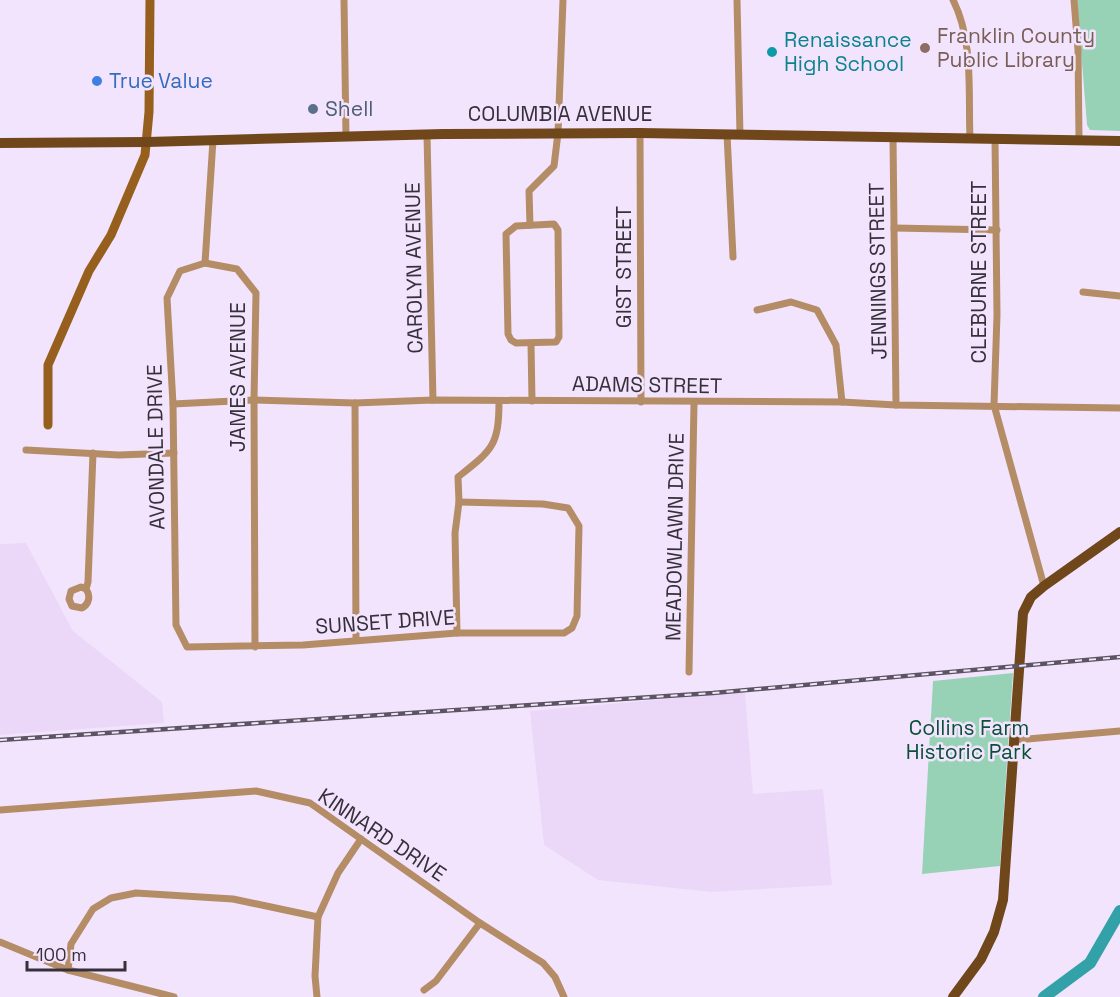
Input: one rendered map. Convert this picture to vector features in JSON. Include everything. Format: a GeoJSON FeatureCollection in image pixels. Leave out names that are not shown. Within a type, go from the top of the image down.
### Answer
{"type":"FeatureCollection","features":[{"type":"Feature","properties":{"kind":"main road","name":"COLUMBIA AVENUE"},"geometry":{"type":"LineString","coordinates":[[0,143],[558,133],[1120,141]]}},
{"type":"Feature","properties":{"kind":"main road"},"geometry":{"type":"LineString","coordinates":[[953,997],[981,959],[994,932],[1003,900],[1023,613],[1031,597],[1044,586],[1120,532]]}},
{"type":"Feature","properties":{"kind":"street"},"geometry":{"type":"LineString","coordinates":[[48,425],[48,365],[88,271],[111,235],[145,155],[149,102],[150,0]]}},
{"type":"Feature","properties":{"kind":"street"},"geometry":{"type":"LineString","coordinates":[[344,0],[346,137]]}},
{"type":"Feature","properties":{"kind":"street"},"geometry":{"type":"LineString","coordinates":[[530,225],[529,191],[555,166],[563,0]]}},
{"type":"Feature","properties":{"kind":"street"},"geometry":{"type":"LineString","coordinates":[[736,0],[740,135]]}},
{"type":"Feature","properties":{"kind":"street"},"geometry":{"type":"LineString","coordinates":[[953,0],[967,47],[970,138]]}},
{"type":"Feature","properties":{"kind":"street"},"geometry":{"type":"LineString","coordinates":[[1074,0],[1078,50],[1079,139]]}},
{"type":"Feature","properties":{"kind":"street","name":"GIST STREET"},"geometry":{"type":"LineString","coordinates":[[640,133],[641,402]]}},
{"type":"Feature","properties":{"kind":"street"},"geometry":{"type":"LineString","coordinates":[[727,134],[733,257]]}},
{"type":"Feature","properties":{"kind":"street","name":"CAROLYN AVENUE"},"geometry":{"type":"LineString","coordinates":[[427,135],[433,400]]}},
{"type":"Feature","properties":{"kind":"street","name":"JENNINGS STREET"},"geometry":{"type":"LineString","coordinates":[[893,137],[896,405]]}},
{"type":"Feature","properties":{"kind":"street","name":"CLEBURNE STREET"},"geometry":{"type":"LineString","coordinates":[[995,138],[997,230],[994,405],[1044,586]]}},
{"type":"Feature","properties":{"kind":"street"},"geometry":{"type":"LineString","coordinates":[[205,263],[213,140]]}},
{"type":"Feature","properties":{"kind":"street"},"geometry":{"type":"LineString","coordinates":[[554,224],[558,230],[559,337],[556,342],[531,343],[516,342],[511,340],[508,334],[506,234],[516,226],[554,224]]}},
{"type":"Feature","properties":{"kind":"street"},"geometry":{"type":"LineString","coordinates":[[894,228],[997,230]]}},
{"type":"Feature","properties":{"kind":"street","name":"JAMES AVENUE"},"geometry":{"type":"LineString","coordinates":[[205,263],[237,269],[256,293],[255,647]]}},
{"type":"Feature","properties":{"kind":"street","name":"AVONDALE DRIVE"},"geometry":{"type":"LineString","coordinates":[[187,647],[176,625],[173,404],[166,298],[180,271],[205,263]]}},
{"type":"Feature","properties":{"kind":"street"},"geometry":{"type":"LineString","coordinates":[[1083,292],[1120,296]]}},
{"type":"Feature","properties":{"kind":"street"},"geometry":{"type":"LineString","coordinates":[[757,310],[791,303],[817,310],[836,345],[842,402]]}},
{"type":"Feature","properties":{"kind":"street"},"geometry":{"type":"LineString","coordinates":[[531,343],[532,401]]}},
{"type":"Feature","properties":{"kind":"street","name":"ADAMS STREET"},"geometry":{"type":"LineString","coordinates":[[173,404],[254,400],[355,403],[433,400],[842,402],[896,405],[1120,408]]}},
{"type":"Feature","properties":{"kind":"street"},"geometry":{"type":"LineString","coordinates":[[457,633],[455,533],[459,502],[458,477],[487,454],[499,428],[499,401]]}},
{"type":"Feature","properties":{"kind":"street"},"geometry":{"type":"LineString","coordinates":[[355,403],[356,640]]}},
{"type":"Feature","properties":{"kind":"street","name":"MEADOWLAWN DRIVE"},"geometry":{"type":"LineString","coordinates":[[689,672],[693,403]]}},
{"type":"Feature","properties":{"kind":"street"},"geometry":{"type":"LineString","coordinates":[[26,450],[174,453]]}},
{"type":"Feature","properties":{"kind":"street"},"geometry":{"type":"LineString","coordinates":[[86,589],[93,453]]}},
{"type":"Feature","properties":{"kind":"street","name":"SUNSET DRIVE"},"geometry":{"type":"LineString","coordinates":[[187,647],[255,647],[457,633],[564,633],[572,628],[578,616],[579,526],[568,508],[543,504],[459,502]]}},
{"type":"Feature","properties":{"kind":"street"},"geometry":{"type":"LineString","coordinates":[[1015,740],[1120,731]]}},
{"type":"Feature","properties":{"kind":"street","name":"KINNARD DRIVE"},"geometry":{"type":"LineString","coordinates":[[0,810],[256,790],[310,803],[480,922],[543,963],[555,976],[564,997]]}},
{"type":"Feature","properties":{"kind":"street"},"geometry":{"type":"LineString","coordinates":[[317,997],[315,976],[318,917],[338,873],[361,839]]}},
{"type":"Feature","properties":{"kind":"street"},"geometry":{"type":"LineString","coordinates":[[68,970],[71,944],[93,909],[111,898],[136,893],[233,899],[318,917]]}},
{"type":"Feature","properties":{"kind":"street"},"geometry":{"type":"LineString","coordinates":[[424,990],[436,981],[480,922]]}},
{"type":"Feature","properties":{"kind":"street"},"geometry":{"type":"LineString","coordinates":[[0,942],[68,970],[174,997]]}},
{"type":"Feature","properties":{"kind":"shaded area"},"geometry":{"type":"Polygon","coordinates":[[[26,543],[73,631],[162,702],[164,723],[0,735],[0,544],[26,543]]]}},
{"type":"Feature","properties":{"kind":"shaded area"},"geometry":{"type":"Polygon","coordinates":[[[745,692],[753,794],[823,789],[832,885],[711,892],[598,880],[544,845],[530,711],[745,692]]]}},
{"type":"Feature","properties":{"kind":"green space"},"geometry":{"type":"Polygon","coordinates":[[[1077,0],[1120,0],[1120,131],[1090,130],[1087,125],[1077,0]]]}},
{"type":"Feature","properties":{"kind":"green space","name":"Collins Farm Historic Park"},"geometry":{"type":"Polygon","coordinates":[[[1013,673],[1000,866],[922,874],[933,681],[1013,673]]]}},
{"type":"Feature","properties":{"kind":"waterway"},"geometry":{"type":"LineString","coordinates":[[1044,997],[1090,963],[1120,911]]}},
{"type":"Feature","properties":{"kind":"railway"},"geometry":{"type":"LineString","coordinates":[[0,740],[713,693],[1120,657]]}},
{"type":"Feature","properties":{"kind":"place","name":"Franklin County Public Library"},"geometry":{"type":"Point","coordinates":[925,48]}},
{"type":"Feature","properties":{"kind":"place","name":"Renaissance High School"},"geometry":{"type":"Point","coordinates":[772,52]}},
{"type":"Feature","properties":{"kind":"place","name":"True Value"},"geometry":{"type":"Point","coordinates":[97,81]}},
{"type":"Feature","properties":{"kind":"place","name":"Shell"},"geometry":{"type":"Point","coordinates":[313,109]}}]}
